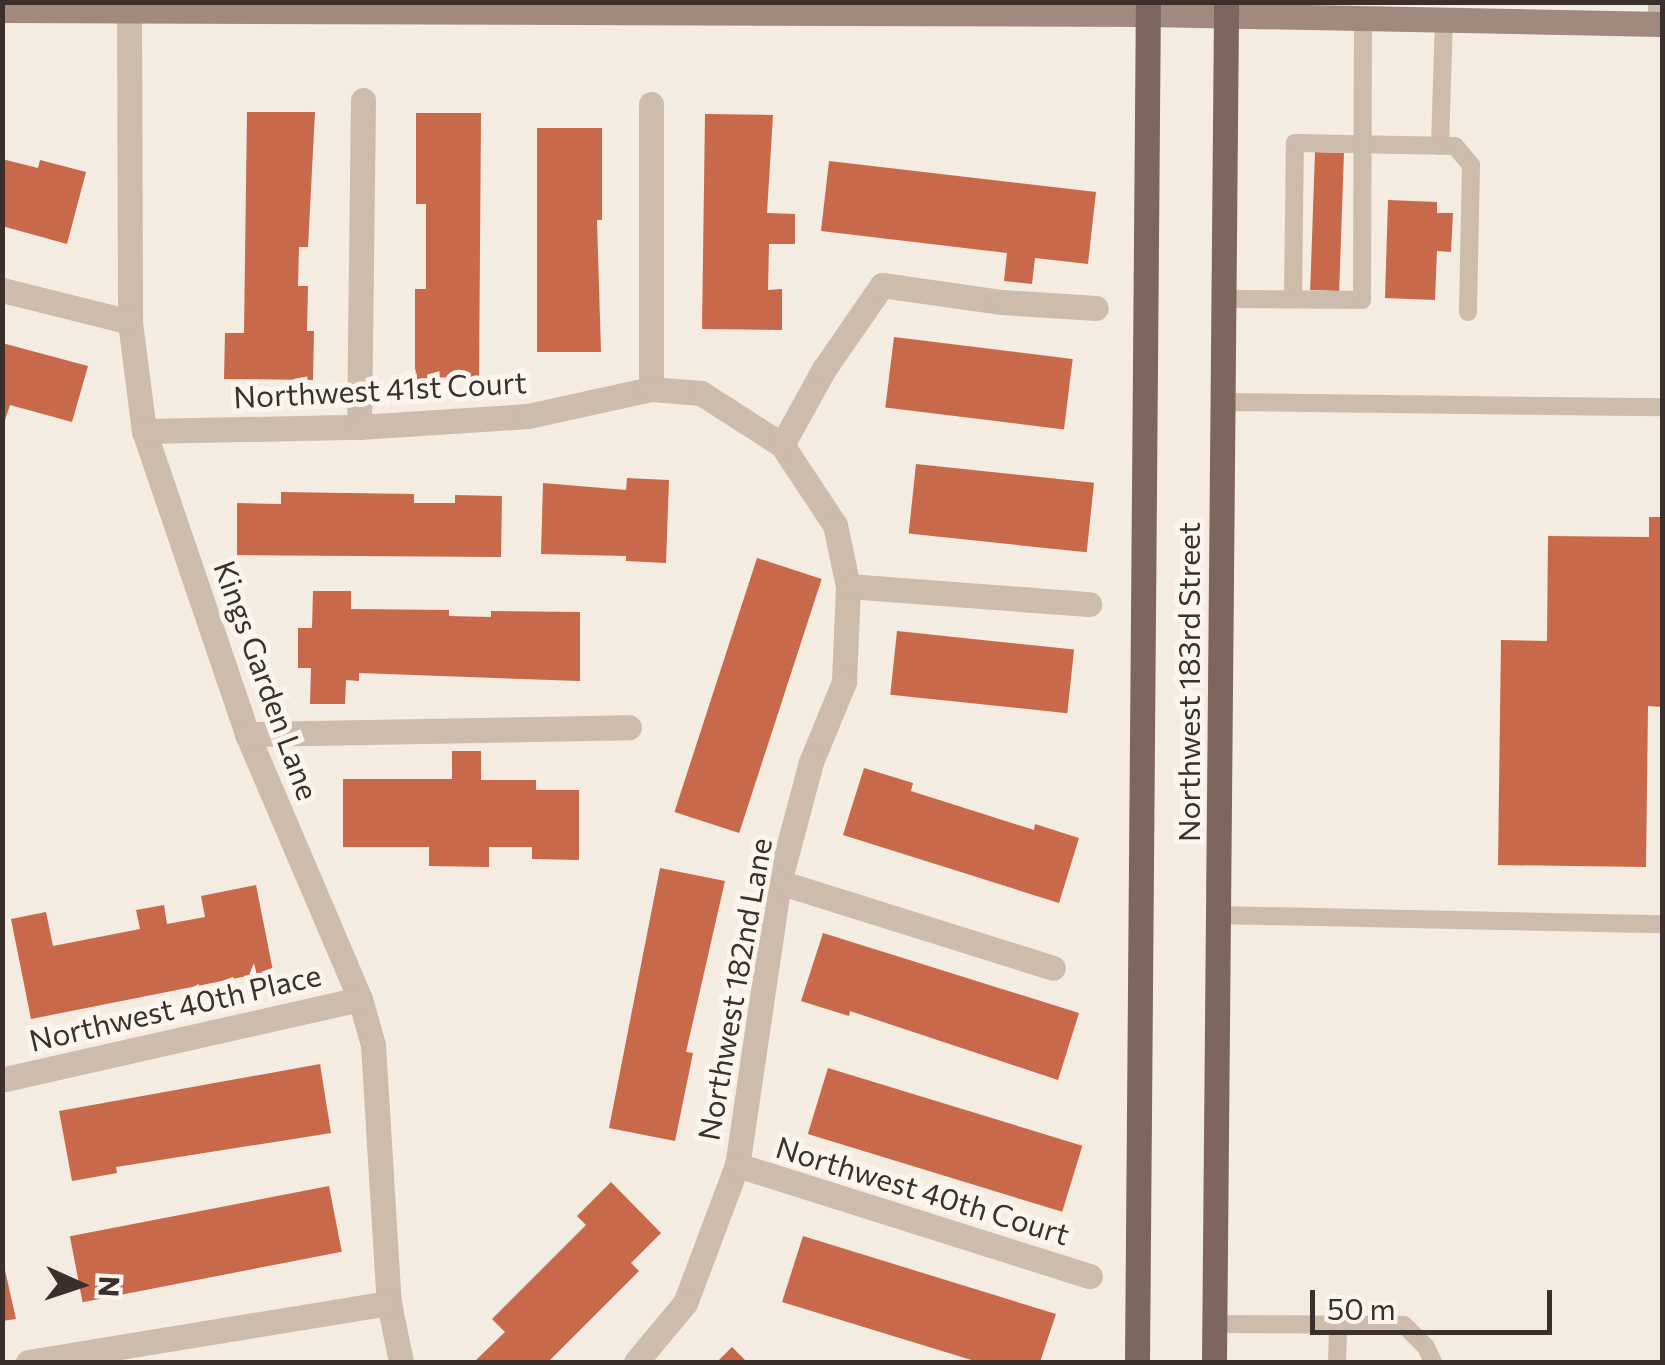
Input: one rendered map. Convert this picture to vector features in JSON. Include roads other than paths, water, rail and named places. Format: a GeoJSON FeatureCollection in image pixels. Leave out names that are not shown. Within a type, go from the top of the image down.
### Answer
{"type":"FeatureCollection","features":[{"type":"Feature","properties":{"kind":"main road","name":"Northwest 183rd Street"},"geometry":{"type":"LineString","coordinates":[[1214,1362],[1229,7]]}},
{"type":"Feature","properties":{"kind":"main road","name":"Northwest 183rd Street"},"geometry":{"type":"LineString","coordinates":[[1137,1362],[1148,8]]}},
{"type":"Feature","properties":{"kind":"street"},"geometry":{"type":"LineString","coordinates":[[1006,14],[1029,2]]}},
{"type":"Feature","properties":{"kind":"street"},"geometry":{"type":"LineString","coordinates":[[2,10],[698,8],[1006,14],[1229,7],[1444,20],[1661,17]]}},
{"type":"Feature","properties":{"kind":"street","name":"Kings Garden Lane"},"geometry":{"type":"LineString","coordinates":[[129,10],[130,322],[144,431],[246,734],[360,999],[372,1045],[389,1303],[400,1362]]}},
{"type":"Feature","properties":{"kind":"street"},"geometry":{"type":"LineString","coordinates":[[359,426],[362,100]]}},
{"type":"Feature","properties":{"kind":"street"},"geometry":{"type":"LineString","coordinates":[[651,104],[651,390]]}},
{"type":"Feature","properties":{"kind":"street"},"geometry":{"type":"LineString","coordinates":[[782,445],[824,369],[882,286],[1002,302],[1096,308]]}},
{"type":"Feature","properties":{"kind":"street"},"geometry":{"type":"LineString","coordinates":[[2,290],[130,322]]}},
{"type":"Feature","properties":{"kind":"street","name":"Northwest 41st Court"},"geometry":{"type":"LineString","coordinates":[[144,431],[359,426],[528,416],[651,390],[701,392],[782,445]]}},
{"type":"Feature","properties":{"kind":"street","name":"Northwest 182nd Lane"},"geometry":{"type":"LineString","coordinates":[[636,1362],[685,1303],[737,1165],[779,882],[811,762],[844,682],[848,586],[835,525],[782,445]]}},
{"type":"Feature","properties":{"kind":"street"},"geometry":{"type":"LineString","coordinates":[[848,586],[1089,604]]}},
{"type":"Feature","properties":{"kind":"street"},"geometry":{"type":"LineString","coordinates":[[246,734],[629,727]]}},
{"type":"Feature","properties":{"kind":"street"},"geometry":{"type":"LineString","coordinates":[[779,882],[1053,968]]}},
{"type":"Feature","properties":{"kind":"street","name":"Northwest 40th Place"},"geometry":{"type":"LineString","coordinates":[[5,1078],[360,999]]}},
{"type":"Feature","properties":{"kind":"street","name":"Northwest 40th Court"},"geometry":{"type":"LineString","coordinates":[[737,1165],[1090,1276]]}},
{"type":"Feature","properties":{"kind":"street"},"geometry":{"type":"LineString","coordinates":[[28,1362],[389,1303]]}},
{"type":"Feature","properties":{"kind":"lane"},"geometry":{"type":"LineString","coordinates":[[1224,299],[1362,300],[1363,18]]}},
{"type":"Feature","properties":{"kind":"lane"},"geometry":{"type":"LineString","coordinates":[[1440,146],[1444,20]]}},
{"type":"Feature","properties":{"kind":"lane"},"geometry":{"type":"LineString","coordinates":[[1293,298],[1295,143],[1455,146],[1471,165],[1468,312]]}},
{"type":"Feature","properties":{"kind":"lane"},"geometry":{"type":"LineString","coordinates":[[1223,402],[1662,406]]}},
{"type":"Feature","properties":{"kind":"lane"},"geometry":{"type":"LineString","coordinates":[[1218,916],[1662,924]]}},
{"type":"Feature","properties":{"kind":"lane"},"geometry":{"type":"LineString","coordinates":[[1214,1324],[1404,1325],[1426,1347],[1433,1362]]}},
{"type":"Feature","properties":{"kind":"lane"},"geometry":{"type":"LineString","coordinates":[[1336,1362],[1338,1325]]}}]}
